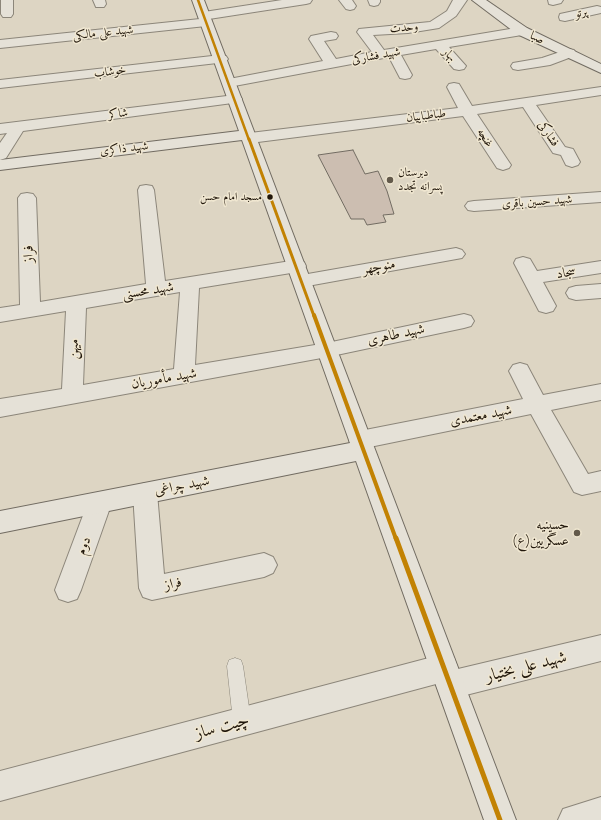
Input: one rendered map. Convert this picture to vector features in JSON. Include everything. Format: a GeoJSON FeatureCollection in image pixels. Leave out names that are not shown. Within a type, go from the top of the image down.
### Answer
{"type":"FeatureCollection","features":[{"type":"Feature","properties":{"kind":"street"},"geometry":{"type":"LineString","coordinates":[[7,0],[7,14]]}},
{"type":"Feature","properties":{"kind":"street","name":"وحدت"},"geometry":{"type":"LineString","coordinates":[[387,54],[364,32],[408,29],[434,25],[452,13],[458,2],[461,0]]}},
{"type":"Feature","properties":{"kind":"street","name":"صبا"},"geometry":{"type":"LineString","coordinates":[[478,0],[522,31],[601,69]]}},
{"type":"Feature","properties":{"kind":"street","name":"شهید علی مالکی"},"geometry":{"type":"LineString","coordinates":[[0,44],[203,13],[310,2]]}},
{"type":"Feature","properties":{"kind":"street","name":"پرتو"},"geometry":{"type":"LineString","coordinates":[[565,17],[591,5]]}},
{"type":"Feature","properties":{"kind":"street"},"geometry":{"type":"LineString","coordinates":[[203,13],[500,820]]}},
{"type":"Feature","properties":{"kind":"street","name":"شهید فشارکی"},"geometry":{"type":"LineString","coordinates":[[232,91],[332,64],[522,31]]}},
{"type":"Feature","properties":{"kind":"street"},"geometry":{"type":"LineString","coordinates":[[331,36],[316,39],[332,64]]}},
{"type":"Feature","properties":{"kind":"street","name":"بهار"},"geometry":{"type":"LineString","coordinates":[[439,45],[459,66]]}},
{"type":"Feature","properties":{"kind":"street"},"geometry":{"type":"LineString","coordinates":[[518,66],[545,62],[569,53]]}},
{"type":"Feature","properties":{"kind":"street"},"geometry":{"type":"LineString","coordinates":[[387,54],[405,75]]}},
{"type":"Feature","properties":{"kind":"street","name":"خوشاب"},"geometry":{"type":"LineString","coordinates":[[0,84],[221,59]]}},
{"type":"Feature","properties":{"kind":"street","name":"غنچه"},"geometry":{"type":"LineString","coordinates":[[454,87],[467,111],[502,165]]}},
{"type":"Feature","properties":{"kind":"street","name":"شاکر"},"geometry":{"type":"LineString","coordinates":[[0,129],[232,91]]}},
{"type":"Feature","properties":{"kind":"street","name":"طباطباییان"},"geometry":{"type":"LineString","coordinates":[[249,137],[467,111],[601,91]]}},
{"type":"Feature","properties":{"kind":"street","name":"فشارکی"},"geometry":{"type":"LineString","coordinates":[[526,102],[559,150],[567,152],[572,162]]}},
{"type":"Feature","properties":{"kind":"street"},"geometry":{"type":"LineString","coordinates":[[0,154],[18,127]]}},
{"type":"Feature","properties":{"kind":"street","name":"شهید ذاکری"},"geometry":{"type":"LineString","coordinates":[[0,165],[249,137]]}},
{"type":"Feature","properties":{"kind":"street"},"geometry":{"type":"LineString","coordinates":[[146,190],[156,290]]}},
{"type":"Feature","properties":{"kind":"street","name":"شهید حسین باقری"},"geometry":{"type":"LineString","coordinates":[[474,206],[601,197]]}},
{"type":"Feature","properties":{"kind":"street","name":"فراز"},"geometry":{"type":"LineString","coordinates":[[28,198],[30,310]]}},
{"type":"Feature","properties":{"kind":"street","name":"منوچهر"},"geometry":{"type":"LineString","coordinates":[[299,274],[456,254]]}},
{"type":"Feature","properties":{"kind":"street","name":"سجاد"},"geometry":{"type":"LineString","coordinates":[[546,306],[527,270],[601,268]]}},
{"type":"Feature","properties":{"kind":"street","name":"شهید محسنی"},"geometry":{"type":"LineString","coordinates":[[0,315],[190,284],[299,274]]}},
{"type":"Feature","properties":{"kind":"street"},"geometry":{"type":"LineString","coordinates":[[184,375],[190,284]]}},
{"type":"Feature","properties":{"kind":"street"},"geometry":{"type":"LineString","coordinates":[[576,293],[601,291]]}},
{"type":"Feature","properties":{"kind":"street","name":"میهن"},"geometry":{"type":"LineString","coordinates":[[72,395],[76,303]]}},
{"type":"Feature","properties":{"kind":"street","name":"شهید طاهری"},"geometry":{"type":"LineString","coordinates":[[327,350],[464,321]]}},
{"type":"Feature","properties":{"kind":"street","name":"شهید مأموریان"},"geometry":{"type":"LineString","coordinates":[[0,408],[327,350]]}},
{"type":"Feature","properties":{"kind":"street"},"geometry":{"type":"LineString","coordinates":[[520,371],[582,486],[601,481]]}},
{"type":"Feature","properties":{"kind":"street","name":"شهید معتمدی"},"geometry":{"type":"LineString","coordinates":[[362,445],[601,392]]}},
{"type":"Feature","properties":{"kind":"street","name":"شهید چراغی"},"geometry":{"type":"LineString","coordinates":[[0,522],[145,493],[362,445]]}},
{"type":"Feature","properties":{"kind":"street","name":"فراز"},"geometry":{"type":"LineString","coordinates":[[145,493],[152,588],[264,565]]}},
{"type":"Feature","properties":{"kind":"street","name":"دوم"},"geometry":{"type":"LineString","coordinates":[[68,590],[100,502]]}},
{"type":"Feature","properties":{"kind":"street","name":"شهید علی بختیار"},"geometry":{"type":"LineString","coordinates":[[447,676],[601,648]]}},
{"type":"Feature","properties":{"kind":"street","name":"چیت ساز"},"geometry":{"type":"LineString","coordinates":[[0,786],[242,721],[447,676]]}},
{"type":"Feature","properties":{"kind":"street"},"geometry":{"type":"LineString","coordinates":[[574,820],[601,813]]}},
{"type":"Feature","properties":{"kind":"lane"},"geometry":{"type":"LineString","coordinates":[[235,666],[242,721]]}},
{"type":"Feature","properties":{"kind":"building"},"geometry":{"type":"Polygon","coordinates":[[[353,150],[365,174],[378,171],[387,191],[394,214],[383,215],[386,222],[367,225],[364,219],[351,219],[318,155],[353,150]]]}},
{"type":"Feature","properties":{"kind":"transit line"},"geometry":{"type":"LineString","coordinates":[[198,0],[500,820]]}},
{"type":"Feature","properties":{"kind":"place","name":"دبرستان پسرانه تجدد"},"geometry":{"type":"Point","coordinates":[390,180]}},
{"type":"Feature","properties":{"kind":"place","name":"مسجد امام حسن"},"geometry":{"type":"Point","coordinates":[270,197]}},
{"type":"Feature","properties":{"kind":"place","name":"حسینیه عسگریین(ع)"},"geometry":{"type":"Point","coordinates":[577,533]}}]}
